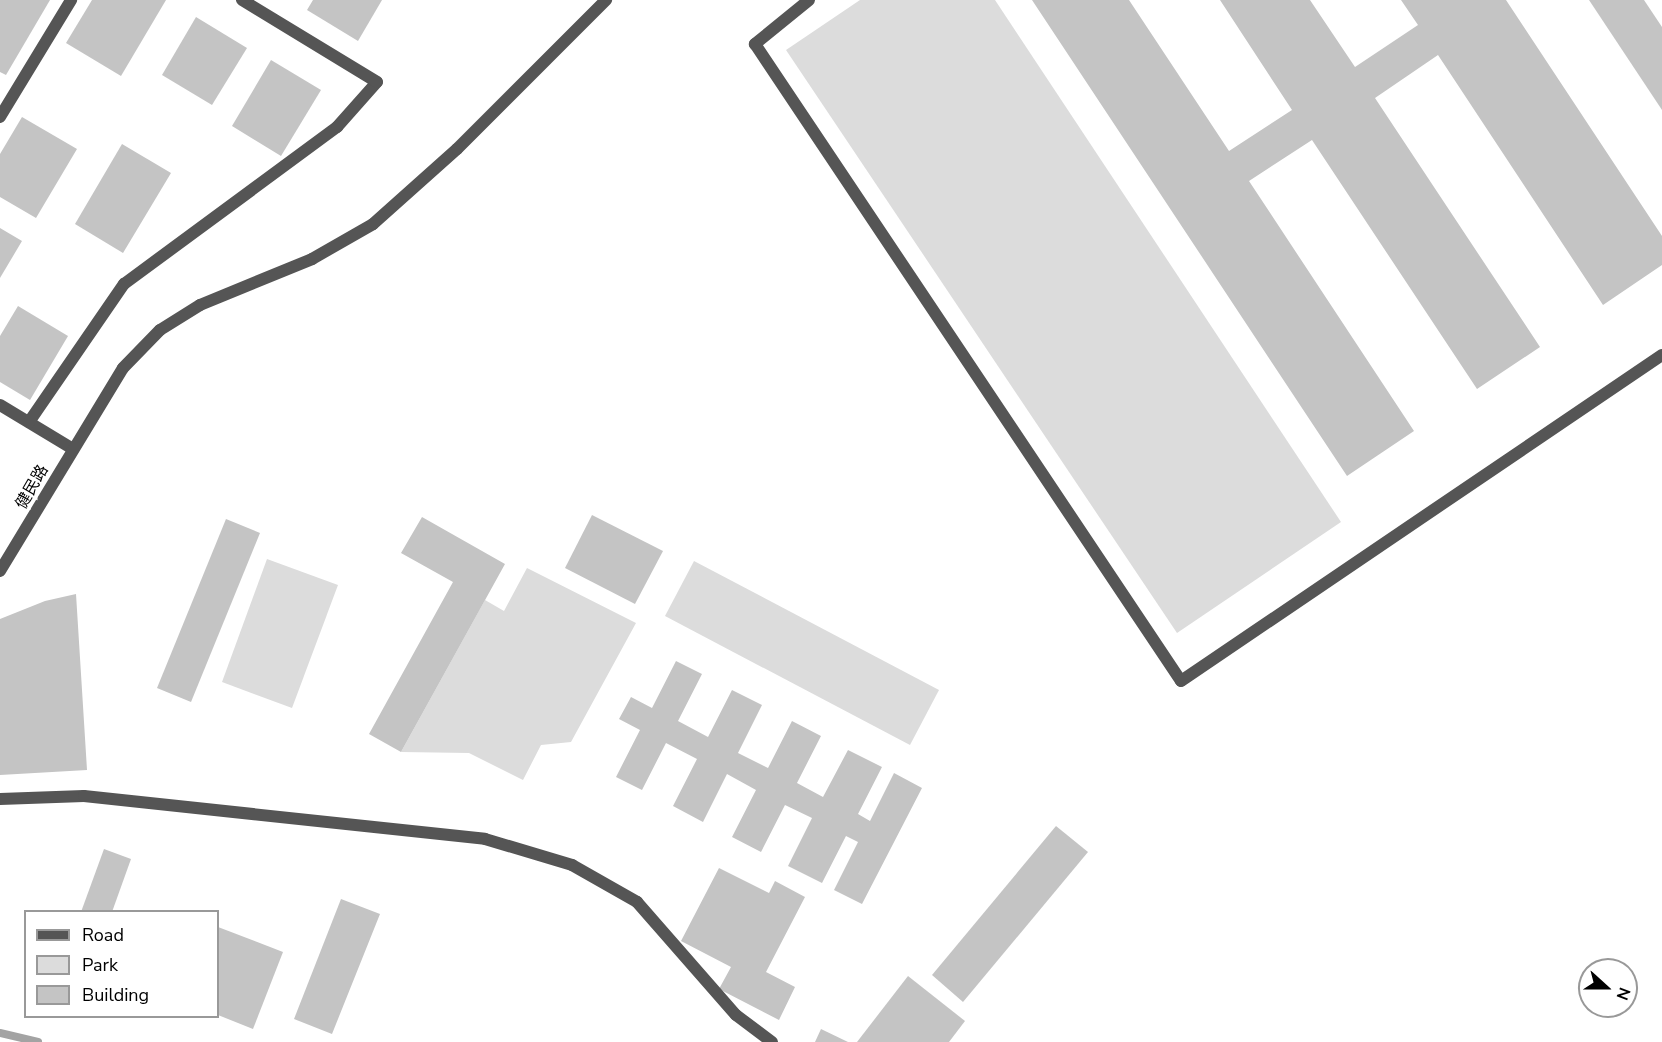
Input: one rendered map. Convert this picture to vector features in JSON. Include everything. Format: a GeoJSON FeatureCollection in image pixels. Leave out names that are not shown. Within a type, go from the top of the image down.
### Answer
{"type":"FeatureCollection","features":[{"type":"Feature","properties":{"kind":"street"},"geometry":{"type":"LineString","coordinates":[[0,117],[71,0]]}},
{"type":"Feature","properties":{"kind":"street"},"geometry":{"type":"LineString","coordinates":[[29,422],[124,284],[337,127],[377,82],[242,0]]}},
{"type":"Feature","properties":{"kind":"street","name":"健民路"},"geometry":{"type":"LineString","coordinates":[[0,571],[123,368],[160,330],[200,305],[312,259],[373,224],[457,149],[606,0]]}},
{"type":"Feature","properties":{"kind":"street"},"geometry":{"type":"LineString","coordinates":[[809,0],[755,44],[1181,681],[1662,355]]}},
{"type":"Feature","properties":{"kind":"street"},"geometry":{"type":"LineString","coordinates":[[0,405],[73,449]]}},
{"type":"Feature","properties":{"kind":"street"},"geometry":{"type":"LineString","coordinates":[[0,799],[84,796],[485,839],[572,865],[637,902],[736,1015],[772,1042]]}},
{"type":"Feature","properties":{"kind":"green space"},"geometry":{"type":"Polygon","coordinates":[[[860,0],[995,0],[1341,522],[1177,633],[786,50],[860,0]]]}},
{"type":"Feature","properties":{"kind":"green space"},"geometry":{"type":"Polygon","coordinates":[[[267,559],[338,585],[292,708],[222,682],[267,559]]]}},
{"type":"Feature","properties":{"kind":"green space"},"geometry":{"type":"Polygon","coordinates":[[[694,561],[939,690],[910,745],[665,616],[694,561]]]}},
{"type":"Feature","properties":{"kind":"green space"},"geometry":{"type":"Polygon","coordinates":[[[527,568],[636,623],[571,742],[541,745],[523,780],[469,753],[401,752],[485,600],[504,611],[527,568]]]}},
{"type":"Feature","properties":{"kind":"building"},"geometry":{"type":"Polygon","coordinates":[[[0,0],[50,0],[6,75],[0,72],[0,0]]]}},
{"type":"Feature","properties":{"kind":"building"},"geometry":{"type":"Polygon","coordinates":[[[92,0],[166,0],[121,76],[66,43],[92,0]]]}},
{"type":"Feature","properties":{"kind":"building"},"geometry":{"type":"Polygon","coordinates":[[[313,0],[382,0],[358,41],[307,10],[313,0]]]}},
{"type":"Feature","properties":{"kind":"building"},"geometry":{"type":"Polygon","coordinates":[[[1032,0],[1129,0],[1229,151],[1292,110],[1220,0],[1310,0],[1355,67],[1418,25],[1401,0],[1506,0],[1662,236],[1662,265],[1603,305],[1438,55],[1375,98],[1540,347],[1477,389],[1312,140],[1249,181],[1414,431],[1347,476],[1032,0]]]}},
{"type":"Feature","properties":{"kind":"building"},"geometry":{"type":"Polygon","coordinates":[[[1589,0],[1644,0],[1662,27],[1662,110],[1589,0]]]}},
{"type":"Feature","properties":{"kind":"building"},"geometry":{"type":"Polygon","coordinates":[[[196,17],[247,48],[212,105],[162,75],[196,17]]]}},
{"type":"Feature","properties":{"kind":"building"},"geometry":{"type":"Polygon","coordinates":[[[271,60],[321,90],[281,156],[232,126],[271,60]]]}},
{"type":"Feature","properties":{"kind":"building"},"geometry":{"type":"Polygon","coordinates":[[[22,117],[77,149],[36,218],[0,197],[0,154],[22,117]]]}},
{"type":"Feature","properties":{"kind":"building"},"geometry":{"type":"Polygon","coordinates":[[[122,144],[171,173],[123,253],[75,224],[122,144]]]}},
{"type":"Feature","properties":{"kind":"building"},"geometry":{"type":"Polygon","coordinates":[[[0,228],[22,241],[0,278],[0,228]]]}},
{"type":"Feature","properties":{"kind":"building"},"geometry":{"type":"Polygon","coordinates":[[[18,306],[68,336],[30,400],[0,382],[0,336],[18,306]]]}},
{"type":"Feature","properties":{"kind":"building"},"geometry":{"type":"Polygon","coordinates":[[[592,515],[663,551],[635,604],[565,568],[592,515]]]}},
{"type":"Feature","properties":{"kind":"building"},"geometry":{"type":"Polygon","coordinates":[[[422,517],[505,564],[401,752],[369,734],[453,582],[401,553],[422,517]]]}},
{"type":"Feature","properties":{"kind":"building"},"geometry":{"type":"Polygon","coordinates":[[[226,519],[260,533],[191,702],[157,688],[226,519]]]}},
{"type":"Feature","properties":{"kind":"building"},"geometry":{"type":"Polygon","coordinates":[[[76,594],[87,770],[0,775],[0,619],[45,601],[76,594]]]}},
{"type":"Feature","properties":{"kind":"building"},"geometry":{"type":"Polygon","coordinates":[[[676,661],[702,674],[678,721],[708,737],[732,690],[762,705],[738,753],[768,768],[792,721],[821,736],[797,783],[823,797],[848,750],[882,767],[858,814],[870,821],[894,773],[922,788],[862,904],[834,890],[858,842],[846,836],[822,883],[788,866],[812,818],[785,805],[761,852],[732,837],[756,790],[727,774],[703,822],[673,806],[697,759],[666,743],[642,790],[616,777],[640,730],[619,719],[631,697],[652,708],[676,661]]]}},
{"type":"Feature","properties":{"kind":"building"},"geometry":{"type":"Polygon","coordinates":[[[1056,826],[1088,852],[963,1002],[932,975],[1056,826]]]}},
{"type":"Feature","properties":{"kind":"building"},"geometry":{"type":"Polygon","coordinates":[[[104,849],[131,859],[113,910],[82,910],[104,849]]]}},
{"type":"Feature","properties":{"kind":"building"},"geometry":{"type":"Polygon","coordinates":[[[719,868],[769,893],[775,881],[805,897],[766,972],[795,987],[779,1020],[719,989],[731,967],[681,941],[719,868]]]}},
{"type":"Feature","properties":{"kind":"building"},"geometry":{"type":"Polygon","coordinates":[[[341,899],[380,914],[332,1034],[294,1019],[341,899]]]}},
{"type":"Feature","properties":{"kind":"building"},"geometry":{"type":"Polygon","coordinates":[[[219,927],[283,952],[253,1029],[219,1015],[219,927]]]}},
{"type":"Feature","properties":{"kind":"building"},"geometry":{"type":"Polygon","coordinates":[[[908,976],[965,1021],[949,1042],[857,1042],[908,976]]]}},
{"type":"Feature","properties":{"kind":"building"},"geometry":{"type":"Polygon","coordinates":[[[821,1029],[848,1042],[815,1042],[821,1029]]]}},
{"type":"Feature","properties":{"kind":"waterway"},"geometry":{"type":"LineString","coordinates":[[0,1033],[38,1042]]}}]}
